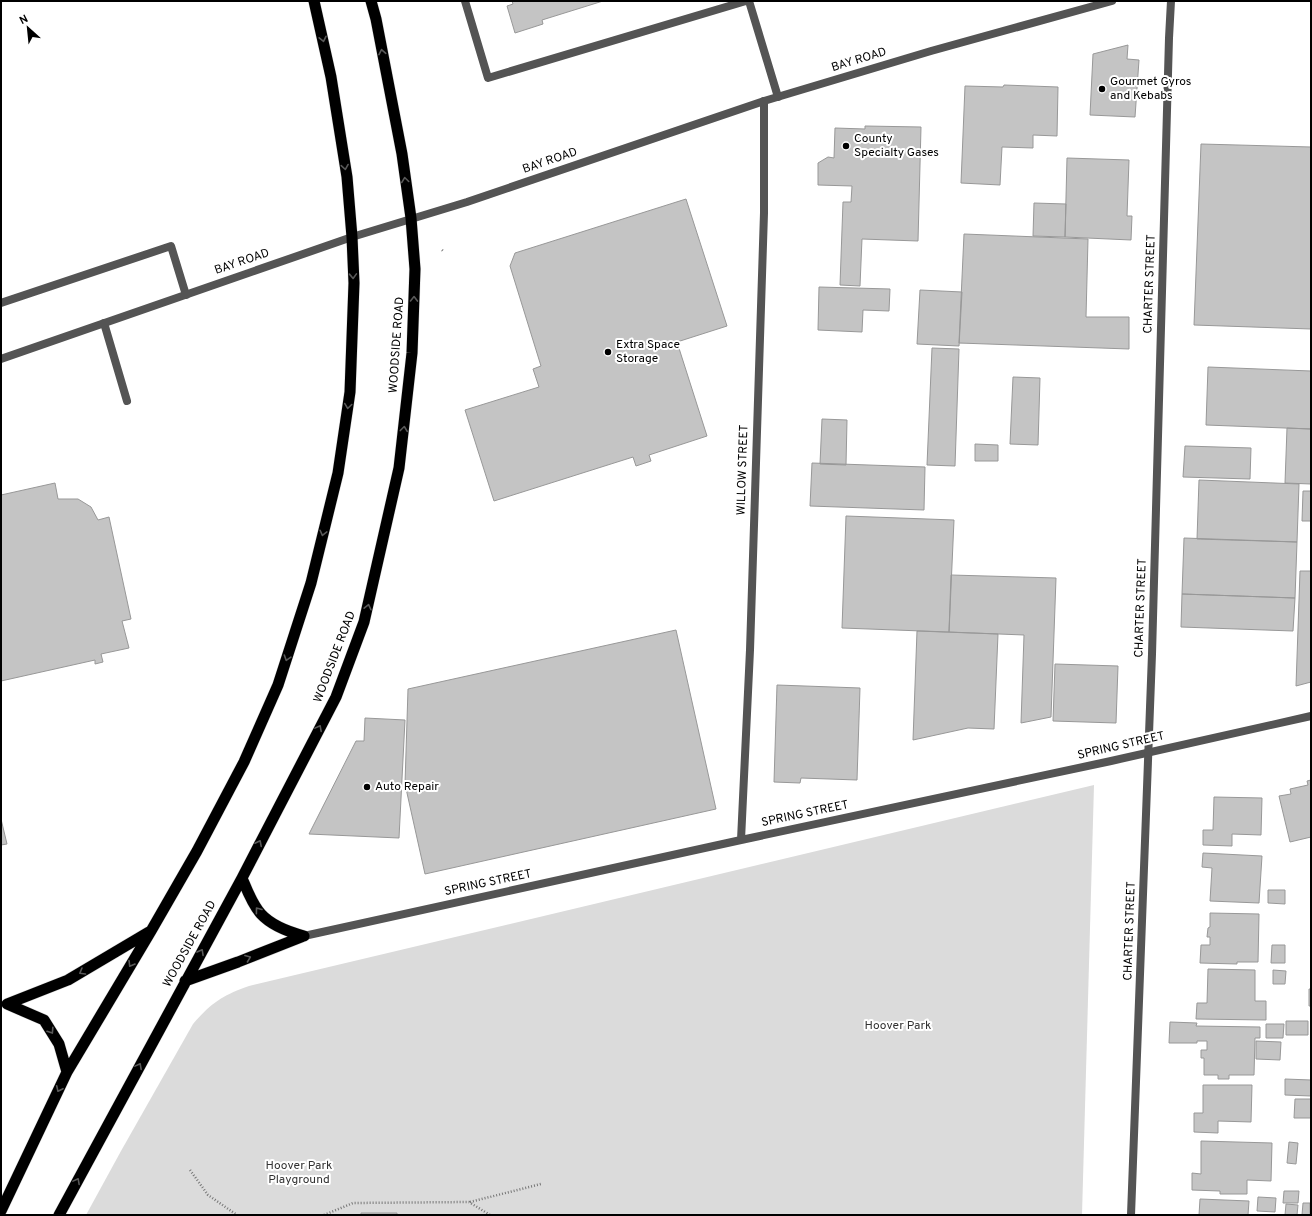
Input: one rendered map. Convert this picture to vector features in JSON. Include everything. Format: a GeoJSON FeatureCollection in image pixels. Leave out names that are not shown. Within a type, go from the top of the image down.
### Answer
{"type":"FeatureCollection","features":[{"type":"Feature","properties":{"kind":"highway"},"geometry":{"type":"LineString","coordinates":[[1,1211],[67,1072],[151,931],[244,762],[278,685],[311,583],[338,473],[350,392],[354,283],[347,177],[331,77],[314,1]]}},
{"type":"Feature","properties":{"kind":"highway","name":"WOODSIDE ROAD"},"geometry":{"type":"LineString","coordinates":[[59,1215],[242,878],[336,697],[364,622],[399,468],[412,353],[414,269],[411,218],[402,154],[376,19],[371,1]]}},
{"type":"Feature","properties":{"kind":"highway"},"geometry":{"type":"LineString","coordinates":[[242,878],[254,905],[262,915],[288,931],[304,936]]}},
{"type":"Feature","properties":{"kind":"highway"},"geometry":{"type":"LineString","coordinates":[[4,1005],[68,980],[151,931]]}},
{"type":"Feature","properties":{"kind":"highway"},"geometry":{"type":"LineString","coordinates":[[185,981],[304,936]]}},
{"type":"Feature","properties":{"kind":"highway"},"geometry":{"type":"LineString","coordinates":[[4,1005],[44,1020],[59,1044],[67,1072]]}},
{"type":"Feature","properties":{"kind":"street"},"geometry":{"type":"LineString","coordinates":[[465,1],[488,78],[747,1],[778,98]]}},
{"type":"Feature","properties":{"kind":"street","name":"BAY ROAD"},"geometry":{"type":"LineString","coordinates":[[1,359],[352,237],[467,202],[764,101],[931,51],[1112,1]]}},
{"type":"Feature","properties":{"kind":"street","name":"CHARTER STREET"},"geometry":{"type":"LineString","coordinates":[[1131,1215],[1153,618],[1171,1]]}},
{"type":"Feature","properties":{"kind":"street","name":"WILLOW STREET"},"geometry":{"type":"LineString","coordinates":[[741,840],[749,657],[763,221],[764,101]]}},
{"type":"Feature","properties":{"kind":"street"},"geometry":{"type":"LineString","coordinates":[[1,303],[171,246],[186,295]]}},
{"type":"Feature","properties":{"kind":"street"},"geometry":{"type":"LineString","coordinates":[[104,323],[127,401]]}},
{"type":"Feature","properties":{"kind":"street","name":"SPRING STREET"},"geometry":{"type":"LineString","coordinates":[[304,936],[1311,716]]}},
{"type":"Feature","properties":{"kind":"path"},"geometry":{"type":"LineString","coordinates":[[190,1170],[208,1196],[237,1215]]}},
{"type":"Feature","properties":{"kind":"path"},"geometry":{"type":"LineString","coordinates":[[324,1215],[352,1203],[469,1202],[541,1184]]}},
{"type":"Feature","properties":{"kind":"path"},"geometry":{"type":"LineString","coordinates":[[469,1202],[490,1215]]}},
{"type":"Feature","properties":{"kind":"green space","name":"Hoover Park"},"geometry":{"type":"Polygon","coordinates":[[[1094,785],[1082,1215],[86,1215],[193,1024],[218,1000],[232,993],[249,986],[1094,785]]]}},
{"type":"Feature","properties":{"kind":"building"},"geometry":{"type":"Polygon","coordinates":[[[512,1],[603,1],[542,20],[543,24],[515,33],[507,6],[513,4],[512,1]]]}},
{"type":"Feature","properties":{"kind":"building"},"geometry":{"type":"Polygon","coordinates":[[[1128,45],[1127,59],[1139,60],[1135,117],[1090,115],[1093,54],[1128,45]]]}},
{"type":"Feature","properties":{"kind":"building"},"geometry":{"type":"Polygon","coordinates":[[[1004,85],[1058,87],[1057,136],[1033,135],[1033,148],[1002,147],[1000,185],[961,183],[965,86],[1003,87],[1004,85]]]}},
{"type":"Feature","properties":{"kind":"building"},"geometry":{"type":"Polygon","coordinates":[[[865,126],[921,127],[918,241],[862,239],[860,286],[840,285],[843,202],[851,202],[852,186],[818,185],[818,163],[828,157],[834,158],[835,128],[865,129],[865,126]]]}},
{"type":"Feature","properties":{"kind":"building"},"geometry":{"type":"Polygon","coordinates":[[[1201,144],[1311,147],[1311,329],[1194,325],[1201,144]]]}},
{"type":"Feature","properties":{"kind":"building"},"geometry":{"type":"Polygon","coordinates":[[[1067,158],[1129,160],[1127,216],[1132,216],[1131,240],[1065,237],[1067,158]]]}},
{"type":"Feature","properties":{"kind":"building","name":"Extra Space Storage"},"geometry":{"type":"Polygon","coordinates":[[[686,199],[727,326],[677,342],[707,436],[649,455],[651,461],[636,466],[633,457],[494,501],[465,410],[539,387],[533,369],[541,366],[510,266],[515,253],[686,199]]]}},
{"type":"Feature","properties":{"kind":"building"},"geometry":{"type":"Polygon","coordinates":[[[1034,203],[1066,204],[1065,237],[1033,236],[1034,203]]]}},
{"type":"Feature","properties":{"kind":"building"},"geometry":{"type":"Polygon","coordinates":[[[964,234],[1088,239],[1086,317],[1129,317],[1129,349],[959,343],[964,234]]]}},
{"type":"Feature","properties":{"kind":"building"},"geometry":{"type":"Polygon","coordinates":[[[819,287],[890,289],[889,311],[863,310],[862,332],[818,330],[819,287]]]}},
{"type":"Feature","properties":{"kind":"building"},"geometry":{"type":"Polygon","coordinates":[[[920,290],[962,292],[959,346],[917,344],[920,290]]]}},
{"type":"Feature","properties":{"kind":"building"},"geometry":{"type":"Polygon","coordinates":[[[932,348],[959,349],[955,466],[927,465],[932,348]]]}},
{"type":"Feature","properties":{"kind":"building"},"geometry":{"type":"Polygon","coordinates":[[[1208,367],[1311,371],[1311,429],[1206,425],[1208,367]]]}},
{"type":"Feature","properties":{"kind":"building"},"geometry":{"type":"Polygon","coordinates":[[[1013,377],[1040,378],[1038,445],[1010,444],[1013,377]]]}},
{"type":"Feature","properties":{"kind":"building"},"geometry":{"type":"Polygon","coordinates":[[[822,419],[847,420],[846,465],[820,464],[822,419]]]}},
{"type":"Feature","properties":{"kind":"building"},"geometry":{"type":"Polygon","coordinates":[[[1287,428],[1311,429],[1311,484],[1285,483],[1287,428]]]}},
{"type":"Feature","properties":{"kind":"building"},"geometry":{"type":"Polygon","coordinates":[[[975,444],[998,445],[998,461],[975,461],[975,444]]]}},
{"type":"Feature","properties":{"kind":"building"},"geometry":{"type":"Polygon","coordinates":[[[1185,446],[1251,448],[1250,479],[1183,477],[1185,446]]]}},
{"type":"Feature","properties":{"kind":"building"},"geometry":{"type":"Polygon","coordinates":[[[812,463],[925,467],[924,510],[810,506],[812,463]]]}},
{"type":"Feature","properties":{"kind":"building"},"geometry":{"type":"Polygon","coordinates":[[[1199,480],[1299,484],[1297,542],[1197,539],[1199,480]]]}},
{"type":"Feature","properties":{"kind":"building"},"geometry":{"type":"Polygon","coordinates":[[[55,483],[58,499],[78,499],[91,507],[98,520],[109,517],[131,619],[122,621],[129,648],[101,654],[103,662],[95,664],[95,660],[1,681],[1,495],[55,483]]]}},
{"type":"Feature","properties":{"kind":"building"},"geometry":{"type":"Polygon","coordinates":[[[1303,491],[1311,491],[1311,521],[1302,521],[1303,491]]]}},
{"type":"Feature","properties":{"kind":"building"},"geometry":{"type":"Polygon","coordinates":[[[846,516],[954,520],[949,632],[842,628],[846,516]]]}},
{"type":"Feature","properties":{"kind":"building"},"geometry":{"type":"Polygon","coordinates":[[[1184,538],[1297,542],[1295,598],[1182,594],[1184,538]]]}},
{"type":"Feature","properties":{"kind":"building"},"geometry":{"type":"Polygon","coordinates":[[[1300,571],[1311,571],[1311,682],[1296,686],[1300,571]]]}},
{"type":"Feature","properties":{"kind":"building"},"geometry":{"type":"Polygon","coordinates":[[[951,575],[1056,578],[1051,717],[1021,723],[1024,635],[949,632],[951,575]]]}},
{"type":"Feature","properties":{"kind":"building"},"geometry":{"type":"Polygon","coordinates":[[[1182,594],[1295,598],[1293,631],[1181,627],[1182,594]]]}},
{"type":"Feature","properties":{"kind":"building"},"geometry":{"type":"Polygon","coordinates":[[[676,630],[716,809],[425,874],[405,784],[408,689],[676,630]]]}},
{"type":"Feature","properties":{"kind":"building"},"geometry":{"type":"Polygon","coordinates":[[[917,631],[998,634],[994,729],[968,728],[913,740],[917,631]]]}},
{"type":"Feature","properties":{"kind":"building"},"geometry":{"type":"Polygon","coordinates":[[[1055,664],[1118,666],[1116,723],[1053,721],[1055,664]]]}},
{"type":"Feature","properties":{"kind":"building"},"geometry":{"type":"Polygon","coordinates":[[[777,685],[860,688],[857,780],[801,778],[800,783],[774,782],[777,685]]]}},
{"type":"Feature","properties":{"kind":"building","name":"Auto Repair"},"geometry":{"type":"Polygon","coordinates":[[[365,718],[405,720],[399,838],[309,834],[356,741],[364,741],[365,718]]]}},
{"type":"Feature","properties":{"kind":"building"},"geometry":{"type":"Polygon","coordinates":[[[1311,780],[1311,837],[1290,842],[1279,796],[1291,794],[1290,789],[1308,785],[1307,781],[1311,780]]]}},
{"type":"Feature","properties":{"kind":"building"},"geometry":{"type":"Polygon","coordinates":[[[1214,797],[1262,798],[1261,835],[1232,834],[1232,846],[1203,845],[1203,830],[1213,830],[1214,797]]]}},
{"type":"Feature","properties":{"kind":"building"},"geometry":{"type":"Polygon","coordinates":[[[1,819],[7,844],[1,845],[1,819]]]}},
{"type":"Feature","properties":{"kind":"building"},"geometry":{"type":"Polygon","coordinates":[[[1203,853],[1262,856],[1259,903],[1210,901],[1212,868],[1202,867],[1203,853]]]}},
{"type":"Feature","properties":{"kind":"building"},"geometry":{"type":"Polygon","coordinates":[[[1268,890],[1285,890],[1285,904],[1268,903],[1268,890]]]}},
{"type":"Feature","properties":{"kind":"building"},"geometry":{"type":"Polygon","coordinates":[[[1210,913],[1259,914],[1258,962],[1237,962],[1237,964],[1200,963],[1201,945],[1210,945],[1210,937],[1207,937],[1208,928],[1210,927],[1210,913]]]}},
{"type":"Feature","properties":{"kind":"building"},"geometry":{"type":"Polygon","coordinates":[[[1272,945],[1285,945],[1285,963],[1271,963],[1272,945]]]}},
{"type":"Feature","properties":{"kind":"building"},"geometry":{"type":"Polygon","coordinates":[[[1208,969],[1255,970],[1255,1001],[1266,1001],[1266,1020],[1196,1019],[1197,1003],[1207,1003],[1208,969]]]}},
{"type":"Feature","properties":{"kind":"building"},"geometry":{"type":"Polygon","coordinates":[[[1273,970],[1286,971],[1285,984],[1273,984],[1273,970]]]}},
{"type":"Feature","properties":{"kind":"building"},"geometry":{"type":"Polygon","coordinates":[[[1309,989],[1311,989],[1311,1006],[1309,1006],[1309,989]]]}},
{"type":"Feature","properties":{"kind":"building"},"geometry":{"type":"Polygon","coordinates":[[[1286,1021],[1308,1021],[1308,1035],[1286,1035],[1286,1021]]]}},
{"type":"Feature","properties":{"kind":"building"},"geometry":{"type":"Polygon","coordinates":[[[1170,1022],[1197,1023],[1196,1026],[1260,1027],[1260,1038],[1255,1038],[1254,1075],[1229,1075],[1229,1079],[1218,1079],[1218,1075],[1204,1075],[1204,1058],[1201,1058],[1201,1050],[1207,1050],[1207,1041],[1197,1041],[1197,1043],[1169,1043],[1170,1022]]]}},
{"type":"Feature","properties":{"kind":"building"},"geometry":{"type":"Polygon","coordinates":[[[1266,1024],[1284,1024],[1283,1038],[1266,1038],[1266,1024]]]}},
{"type":"Feature","properties":{"kind":"building"},"geometry":{"type":"Polygon","coordinates":[[[1256,1041],[1281,1042],[1280,1060],[1256,1059],[1256,1041]]]}},
{"type":"Feature","properties":{"kind":"building"},"geometry":{"type":"Polygon","coordinates":[[[1285,1079],[1311,1080],[1311,1096],[1285,1095],[1285,1079]]]}},
{"type":"Feature","properties":{"kind":"building"},"geometry":{"type":"Polygon","coordinates":[[[1203,1085],[1252,1085],[1251,1122],[1218,1121],[1218,1133],[1194,1132],[1194,1113],[1203,1113],[1203,1085]]]}},
{"type":"Feature","properties":{"kind":"building"},"geometry":{"type":"Polygon","coordinates":[[[1295,1099],[1311,1099],[1311,1118],[1294,1118],[1295,1099]]]}},
{"type":"Feature","properties":{"kind":"building"},"geometry":{"type":"Polygon","coordinates":[[[1201,1141],[1272,1143],[1271,1181],[1247,1180],[1247,1194],[1220,1194],[1220,1191],[1192,1190],[1192,1173],[1201,1174],[1201,1141]]]}},
{"type":"Feature","properties":{"kind":"building"},"geometry":{"type":"Polygon","coordinates":[[[1289,1142],[1298,1143],[1296,1164],[1287,1163],[1289,1142]]]}},
{"type":"Feature","properties":{"kind":"building"},"geometry":{"type":"Polygon","coordinates":[[[1284,1191],[1299,1191],[1298,1203],[1283,1203],[1284,1191]]]}},
{"type":"Feature","properties":{"kind":"building"},"geometry":{"type":"Polygon","coordinates":[[[1258,1197],[1276,1198],[1275,1212],[1257,1211],[1258,1197]]]}},
{"type":"Feature","properties":{"kind":"building"},"geometry":{"type":"Polygon","coordinates":[[[1200,1199],[1249,1201],[1248,1215],[1199,1215],[1200,1199]]]}},
{"type":"Feature","properties":{"kind":"building"},"geometry":{"type":"Polygon","coordinates":[[[1303,1203],[1310,1203],[1310,1215],[1302,1215],[1303,1203]]]}},
{"type":"Feature","properties":{"kind":"building"},"geometry":{"type":"Polygon","coordinates":[[[1286,1204],[1298,1205],[1297,1215],[1285,1215],[1286,1204]]]}},
{"type":"Feature","properties":{"kind":"building"},"geometry":{"type":"Polygon","coordinates":[[[361,1213],[397,1213],[397,1215],[361,1215],[361,1213]]]}},
{"type":"Feature","properties":{"kind":"place","name":"Gourmet Gyros and Kebabs"},"geometry":{"type":"Point","coordinates":[1102,89]}},
{"type":"Feature","properties":{"kind":"place","name":"County Specialty Gases"},"geometry":{"type":"Point","coordinates":[846,146]}},
{"type":"Feature","properties":{"kind":"place","name":"Extra Space Storage"},"geometry":{"type":"Point","coordinates":[608,352]}},
{"type":"Feature","properties":{"kind":"place","name":"Auto Repair"},"geometry":{"type":"Point","coordinates":[367,787]}},
{"type":"Feature","properties":{"kind":"park label","name":"Hoover Park Playground"},"geometry":{"type":"Point","coordinates":[299,1173]}}]}
